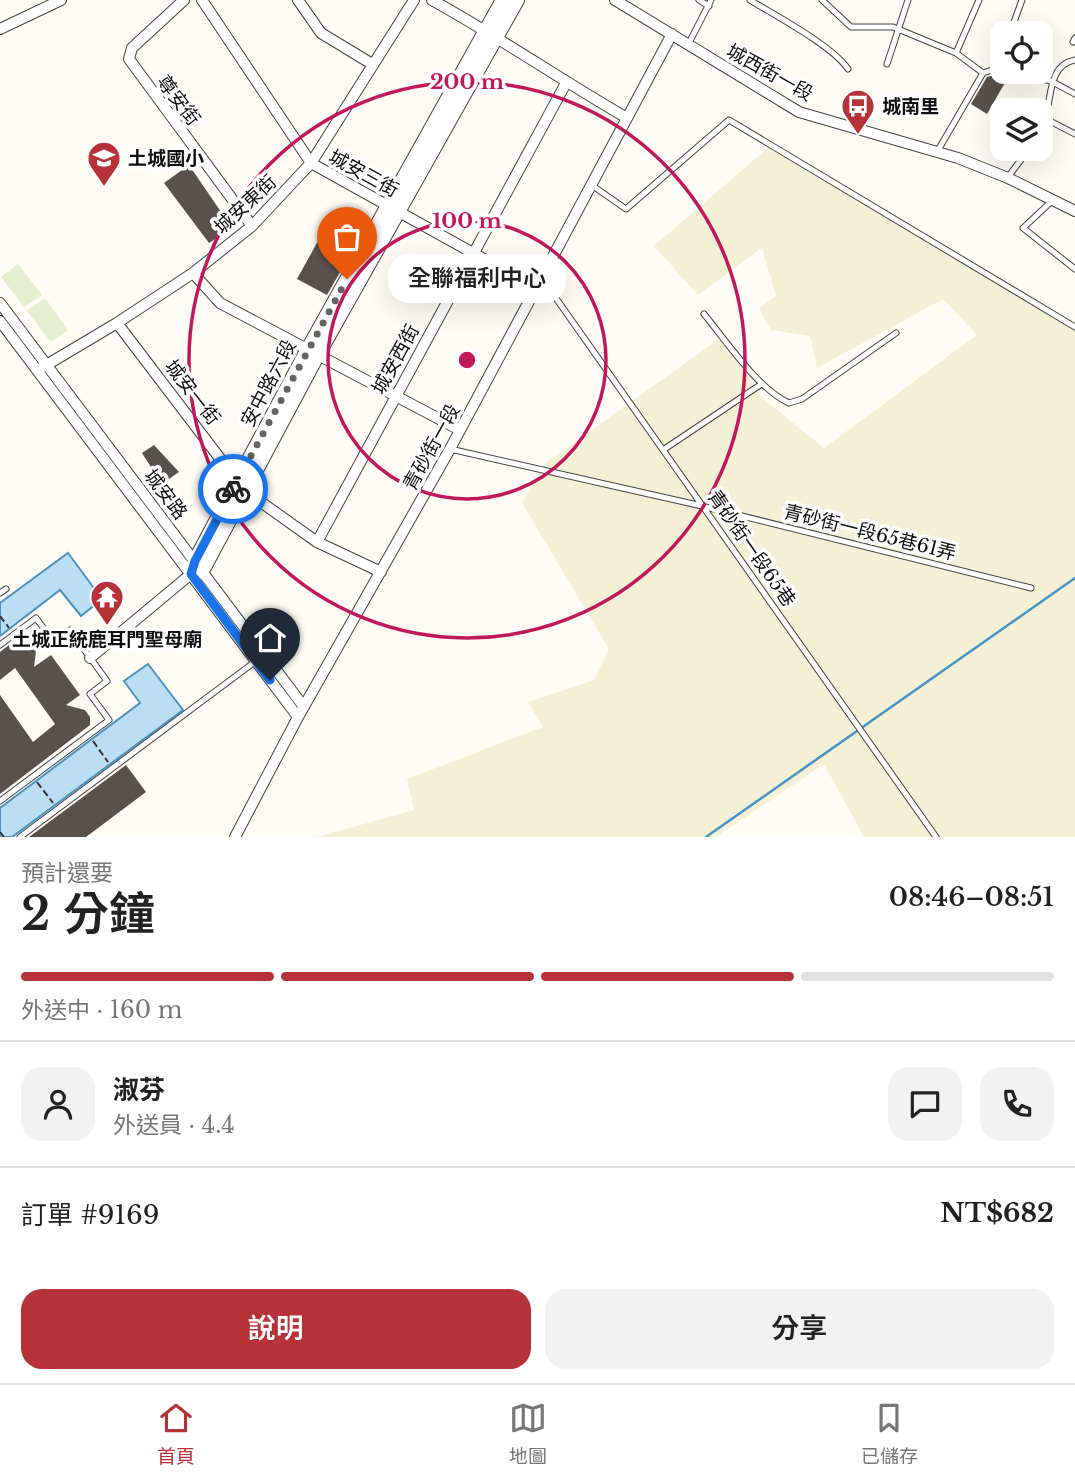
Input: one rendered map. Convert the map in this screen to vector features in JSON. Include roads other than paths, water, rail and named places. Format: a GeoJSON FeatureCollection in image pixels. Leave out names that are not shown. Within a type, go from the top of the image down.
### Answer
{"type":"FeatureCollection","features":[{"type":"Feature","properties":{"kind":"street"},"geometry":{"type":"LineString","coordinates":[[0,29],[61,0]]}},
{"type":"Feature","properties":{"kind":"street","name":"尊安街"},"geometry":{"type":"LineString","coordinates":[[184,0],[132,48],[129,59],[252,226]]}},
{"type":"Feature","properties":{"kind":"street","name":"城安三街"},"geometry":{"type":"LineString","coordinates":[[202,0],[312,163],[536,288]]}},
{"type":"Feature","properties":{"kind":"street"},"geometry":{"type":"LineString","coordinates":[[298,0],[321,33],[372,64]]}},
{"type":"Feature","properties":{"kind":"street","name":"城安東街"},"geometry":{"type":"LineString","coordinates":[[42,368],[117,323],[192,272],[252,226],[312,163],[414,0]]}},
{"type":"Feature","properties":{"kind":"street"},"geometry":{"type":"LineString","coordinates":[[432,0],[627,118]]}},
{"type":"Feature","properties":{"kind":"street","name":"安中路六段"},"geometry":{"type":"LineString","coordinates":[[492,34],[503,0]]}},
{"type":"Feature","properties":{"kind":"street","name":"安中路六段"},"geometry":{"type":"LineString","coordinates":[[196,569],[393,209],[492,34],[517,0]]}},
{"type":"Feature","properties":{"kind":"street","name":"城西街一段"},"geometry":{"type":"LineString","coordinates":[[615,0],[799,111],[936,152],[1007,178],[1075,211]]}},
{"type":"Feature","properties":{"kind":"street","name":"青砂街一段"},"geometry":{"type":"LineString","coordinates":[[235,837],[304,706],[450,449],[673,34]]}},
{"type":"Feature","properties":{"kind":"street","name":"城安西街"},"geometry":{"type":"LineString","coordinates":[[317,542],[566,83]]}},
{"type":"Feature","properties":{"kind":"street"},"geometry":{"type":"LineString","coordinates":[[192,272],[220,303],[460,430]]}},
{"type":"Feature","properties":{"kind":"street","name":"城安路"},"geometry":{"type":"LineString","coordinates":[[0,303],[42,368]]}},
{"type":"Feature","properties":{"kind":"street","name":"城安路"},"geometry":{"type":"LineString","coordinates":[[0,321],[42,368],[304,706]]}},
{"type":"Feature","properties":{"kind":"street","name":"城安一街"},"geometry":{"type":"LineString","coordinates":[[117,323],[241,486],[317,542],[381,572]]}},
{"type":"Feature","properties":{"kind":"street"},"geometry":{"type":"LineString","coordinates":[[90,658],[196,569]]}},
{"type":"Feature","properties":{"kind":"street","name":"城安路"},"geometry":{"type":"LineString","coordinates":[[196,569],[256,661],[298,717]]}},
{"type":"Feature","properties":{"kind":"lane"},"geometry":{"type":"LineString","coordinates":[[688,45],[710,3],[699,0]]}},
{"type":"Feature","properties":{"kind":"lane"},"geometry":{"type":"LineString","coordinates":[[750,0],[812,40],[831,48],[848,69]]}},
{"type":"Feature","properties":{"kind":"lane"},"geometry":{"type":"LineString","coordinates":[[822,0],[851,27],[860,29],[878,25],[899,29],[956,53],[983,73]]}},
{"type":"Feature","properties":{"kind":"lane"},"geometry":{"type":"LineString","coordinates":[[887,64],[908,0]]}},
{"type":"Feature","properties":{"kind":"lane"},"geometry":{"type":"LineString","coordinates":[[956,53],[979,0]]}},
{"type":"Feature","properties":{"kind":"lane"},"geometry":{"type":"LineString","coordinates":[[1014,21],[1022,0]]}},
{"type":"Feature","properties":{"kind":"lane"},"geometry":{"type":"LineString","coordinates":[[1053,78],[1062,66],[1075,60]]}},
{"type":"Feature","properties":{"kind":"lane"},"geometry":{"type":"LineString","coordinates":[[936,152],[983,73],[990,71]]}},
{"type":"Feature","properties":{"kind":"lane"},"geometry":{"type":"LineString","coordinates":[[1053,82],[1075,94]]}},
{"type":"Feature","properties":{"kind":"lane"},"geometry":{"type":"LineString","coordinates":[[593,186],[626,209],[729,120],[1075,327]]}},
{"type":"Feature","properties":{"kind":"lane"},"geometry":{"type":"LineString","coordinates":[[1053,123],[1075,134]]}},
{"type":"Feature","properties":{"kind":"lane"},"geometry":{"type":"LineString","coordinates":[[1007,178],[1020,161]]}},
{"type":"Feature","properties":{"kind":"lane"},"geometry":{"type":"LineString","coordinates":[[1053,200],[1023,228],[1075,269]]}},
{"type":"Feature","properties":{"kind":"lane","name":"青砂街一段65巷"},"geometry":{"type":"LineString","coordinates":[[541,277],[936,837]]}},
{"type":"Feature","properties":{"kind":"lane"},"geometry":{"type":"LineString","coordinates":[[704,314],[761,385],[773,396],[789,403],[803,399],[895,332]]}},
{"type":"Feature","properties":{"kind":"lane"},"geometry":{"type":"LineString","coordinates":[[663,450],[761,385]]}},
{"type":"Feature","properties":{"kind":"lane","name":"青砂街一段65巷61弄"},"geometry":{"type":"LineString","coordinates":[[450,449],[702,506],[1031,588]]}},
{"type":"Feature","properties":{"kind":"lane"},"geometry":{"type":"LineString","coordinates":[[0,593],[6,589]]}},
{"type":"Feature","properties":{"kind":"lane"},"geometry":{"type":"LineString","coordinates":[[0,645],[36,618],[54,642],[70,630],[107,681],[90,694],[109,720],[0,800]]}},
{"type":"Feature","properties":{"kind":"lane"},"geometry":{"type":"LineString","coordinates":[[20,837],[256,661]]}},
{"type":"Feature","properties":{"kind":"water"},"geometry":{"type":"Polygon","coordinates":[[[68,553],[102,599],[81,616],[60,590],[0,636],[0,603],[68,553]]]}},
{"type":"Feature","properties":{"kind":"water"},"geometry":{"type":"Polygon","coordinates":[[[148,664],[183,710],[12,837],[0,837],[0,808],[140,703],[124,681],[148,664]]]}},
{"type":"Feature","properties":{"kind":"waterway"},"geometry":{"type":"LineString","coordinates":[[706,837],[1075,578]]}},
{"type":"Feature","properties":{"kind":"place","name":"城南里"},"geometry":{"type":"Point","coordinates":[858,136]}},
{"type":"Feature","properties":{"kind":"place","name":"土城國小"},"geometry":{"type":"Point","coordinates":[104,188]}},
{"type":"Feature","properties":{"kind":"place","name":"全聯福利中心"},"geometry":{"type":"Point","coordinates":[347,279]}},
{"type":"Feature","properties":{"kind":"place","name":"土城正統鹿耳門聖母廟"},"geometry":{"type":"Point","coordinates":[107,627]}}]}
